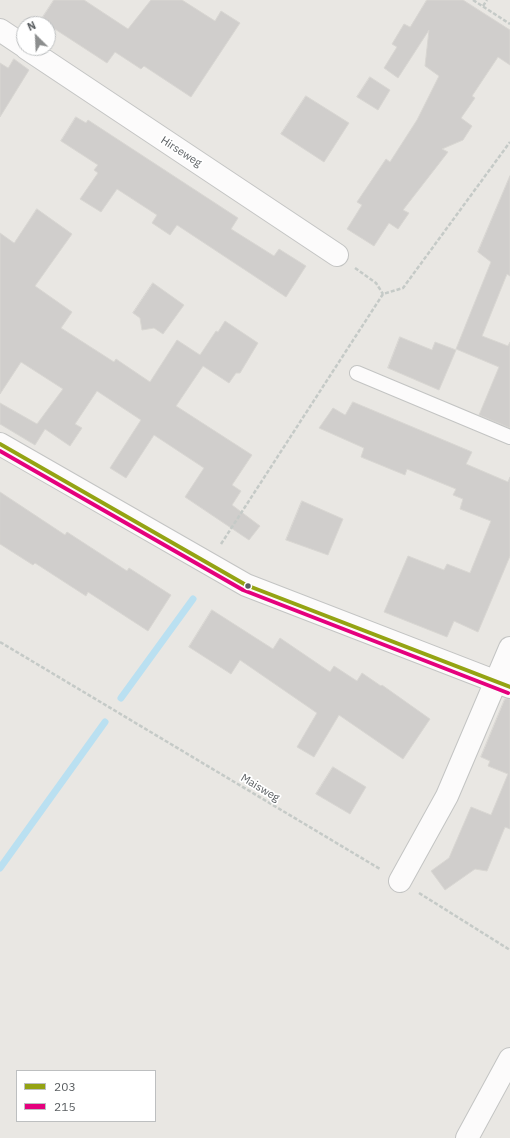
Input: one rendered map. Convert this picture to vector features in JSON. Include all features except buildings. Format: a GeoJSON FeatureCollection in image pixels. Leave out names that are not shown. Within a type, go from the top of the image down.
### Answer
{"type":"FeatureCollection","features":[{"type":"Feature","properties":{"kind":"street","name":"Hirseweg"},"geometry":{"type":"LineString","coordinates":[[0,30],[16,41]]}},
{"type":"Feature","properties":{"kind":"street","name":"Hirseweg"},"geometry":{"type":"LineString","coordinates":[[38,56],[337,255]]}},
{"type":"Feature","properties":{"kind":"street"},"geometry":{"type":"LineString","coordinates":[[0,444],[246,585],[503,684]]}},
{"type":"Feature","properties":{"kind":"street"},"geometry":{"type":"LineString","coordinates":[[400,881],[447,796],[503,684],[510,648]]}},
{"type":"Feature","properties":{"kind":"street"},"geometry":{"type":"LineString","coordinates":[[467,1138],[510,1059]]}},
{"type":"Feature","properties":{"kind":"lane"},"geometry":{"type":"LineString","coordinates":[[357,372],[510,437]]}},
{"type":"Feature","properties":{"kind":"path"},"geometry":{"type":"LineString","coordinates":[[473,0],[510,24]]}},
{"type":"Feature","properties":{"kind":"path"},"geometry":{"type":"LineString","coordinates":[[483,6],[487,0]]}},
{"type":"Feature","properties":{"kind":"path"},"geometry":{"type":"LineString","coordinates":[[208,564],[383,294],[403,288],[510,142]]}},
{"type":"Feature","properties":{"kind":"path"},"geometry":{"type":"LineString","coordinates":[[337,255],[376,283],[383,294]]}},
{"type":"Feature","properties":{"kind":"path","name":"Maisweg"},"geometry":{"type":"LineString","coordinates":[[0,642],[400,881],[510,950]]}},
{"type":"Feature","properties":{"kind":"waterway"},"geometry":{"type":"LineString","coordinates":[[121,698],[193,599]]}},
{"type":"Feature","properties":{"kind":"waterway"},"geometry":{"type":"LineString","coordinates":[[0,868],[105,722]]}},
{"type":"Feature","properties":{"kind":"transit line","name":"203"},"geometry":{"type":"LineString","coordinates":[[0,444],[246,585],[510,687]]}},
{"type":"Feature","properties":{"kind":"transit line","name":"215"},"geometry":{"type":"LineString","coordinates":[[0,451],[243,590],[508,693]]}}]}
